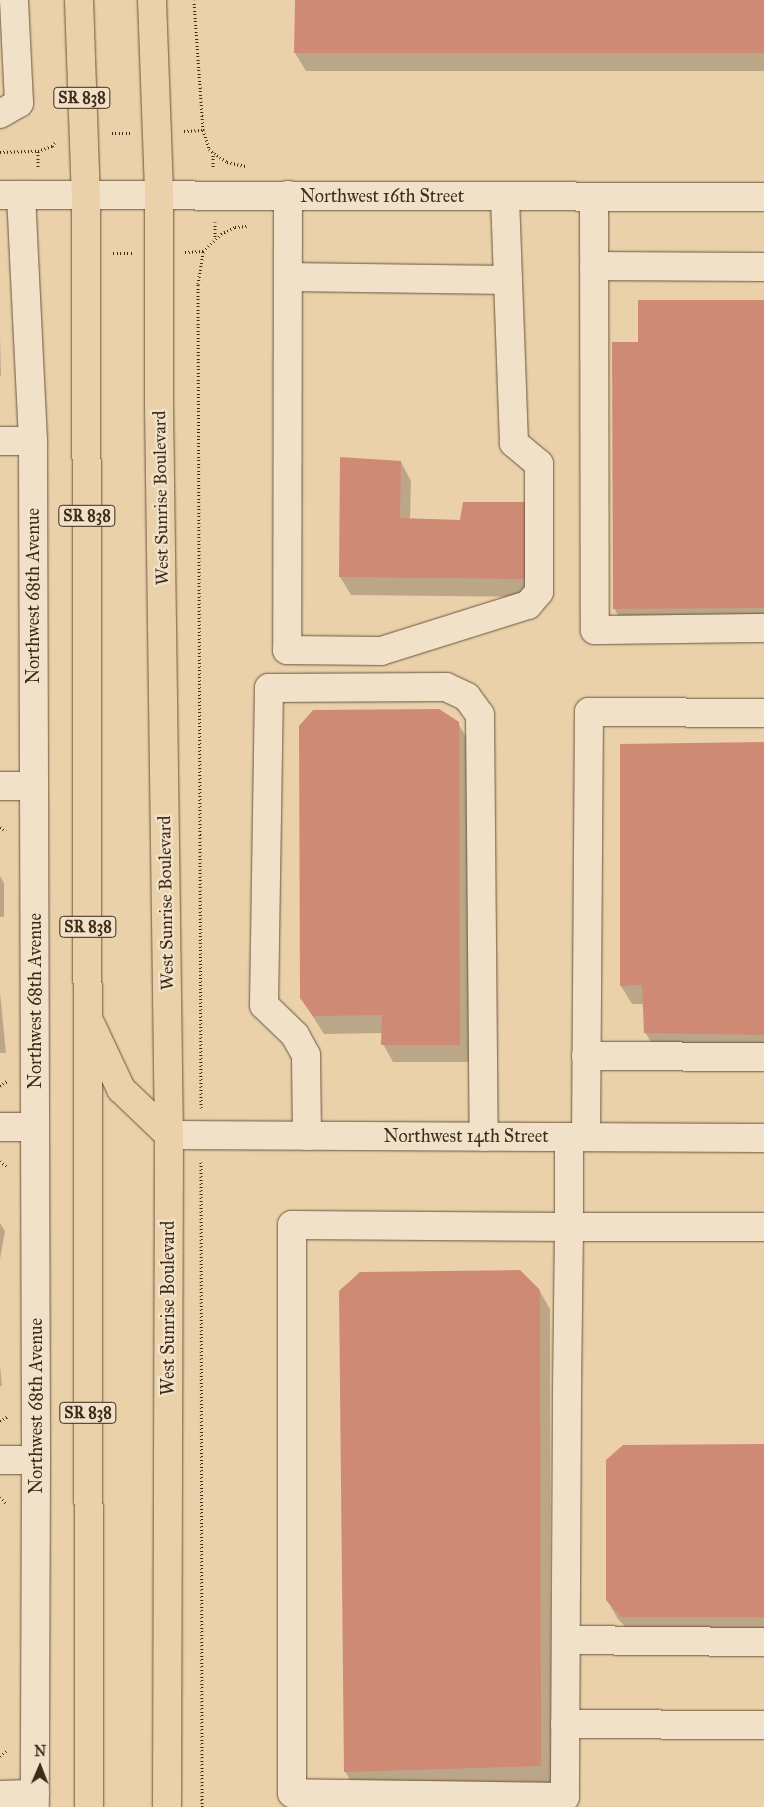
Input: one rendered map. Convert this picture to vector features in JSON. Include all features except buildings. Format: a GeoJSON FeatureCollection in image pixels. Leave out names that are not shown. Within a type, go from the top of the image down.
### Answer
{"type":"FeatureCollection","features":[{"type":"Feature","properties":{"kind":"highway","name":"SR 838"},"geometry":{"type":"LineString","coordinates":[[79,0],[86,196],[89,1807]]}},
{"type":"Feature","properties":{"kind":"highway","name":"West Sunrise Boulevard"},"geometry":{"type":"LineString","coordinates":[[152,0],[159,195],[159,405],[169,1135],[167,1807]]}},
{"type":"Feature","properties":{"kind":"highway"},"geometry":{"type":"LineString","coordinates":[[88,1019],[121,1088],[169,1135]]}},
{"type":"Feature","properties":{"kind":"street"},"geometry":{"type":"LineString","coordinates":[[0,114],[19,102],[14,0]]}},
{"type":"Feature","properties":{"kind":"street","name":"Northwest 16th Street"},"geometry":{"type":"LineString","coordinates":[[11,195],[764,197]]}},
{"type":"Feature","properties":{"kind":"street","name":"Northwest 68th Avenue"},"geometry":{"type":"LineString","coordinates":[[11,195],[33,441],[36,1460],[35,1800]]}},
{"type":"Feature","properties":{"kind":"street"},"geometry":{"type":"LineString","coordinates":[[288,195],[288,650],[381,651],[528,605],[539,592],[539,464],[514,444],[505,196]]}},
{"type":"Feature","properties":{"kind":"street"},"geometry":{"type":"LineString","coordinates":[[594,196],[595,630],[764,628]]}},
{"type":"Feature","properties":{"kind":"street"},"geometry":{"type":"LineString","coordinates":[[594,266],[764,267]]}},
{"type":"Feature","properties":{"kind":"street"},"geometry":{"type":"LineString","coordinates":[[288,278],[508,280]]}},
{"type":"Feature","properties":{"kind":"street"},"geometry":{"type":"LineString","coordinates":[[0,442],[33,441]]}},
{"type":"Feature","properties":{"kind":"street"},"geometry":{"type":"LineString","coordinates":[[307,1136],[306,1054],[295,1035],[264,1005],[269,688],[446,687],[467,697],[480,715],[484,1137]]}},
{"type":"Feature","properties":{"kind":"street"},"geometry":{"type":"LineString","coordinates":[[764,713],[589,712],[586,1056],[569,1227],[564,1797],[292,1793],[292,1224],[569,1227],[764,1227]]}},
{"type":"Feature","properties":{"kind":"street"},"geometry":{"type":"LineString","coordinates":[[0,786],[34,786]]}},
{"type":"Feature","properties":{"kind":"street"},"geometry":{"type":"LineString","coordinates":[[586,1056],[764,1057]]}},
{"type":"Feature","properties":{"kind":"street"},"geometry":{"type":"LineString","coordinates":[[0,1126],[35,1126]]}},
{"type":"Feature","properties":{"kind":"street","name":"Northwest 14th Street"},"geometry":{"type":"LineString","coordinates":[[169,1135],[764,1138]]}},
{"type":"Feature","properties":{"kind":"street"},"geometry":{"type":"LineString","coordinates":[[0,1460],[36,1460]]}},
{"type":"Feature","properties":{"kind":"street"},"geometry":{"type":"LineString","coordinates":[[566,1640],[764,1642]]}},
{"type":"Feature","properties":{"kind":"street"},"geometry":{"type":"LineString","coordinates":[[565,1724],[764,1725]]}},
{"type":"Feature","properties":{"kind":"street"},"geometry":{"type":"LineString","coordinates":[[0,1794],[35,1800]]}},
{"type":"Feature","properties":{"kind":"path"},"geometry":{"type":"LineString","coordinates":[[203,130],[209,149],[217,156],[227,162],[246,166]]}},
{"type":"Feature","properties":{"kind":"path"},"geometry":{"type":"LineString","coordinates":[[0,152],[38,151],[52,146],[57,140],[57,133]]}},
{"type":"Feature","properties":{"kind":"path"},"geometry":{"type":"LineString","coordinates":[[202,1807],[203,1222],[201,1135],[198,284],[203,252]]}}]}
